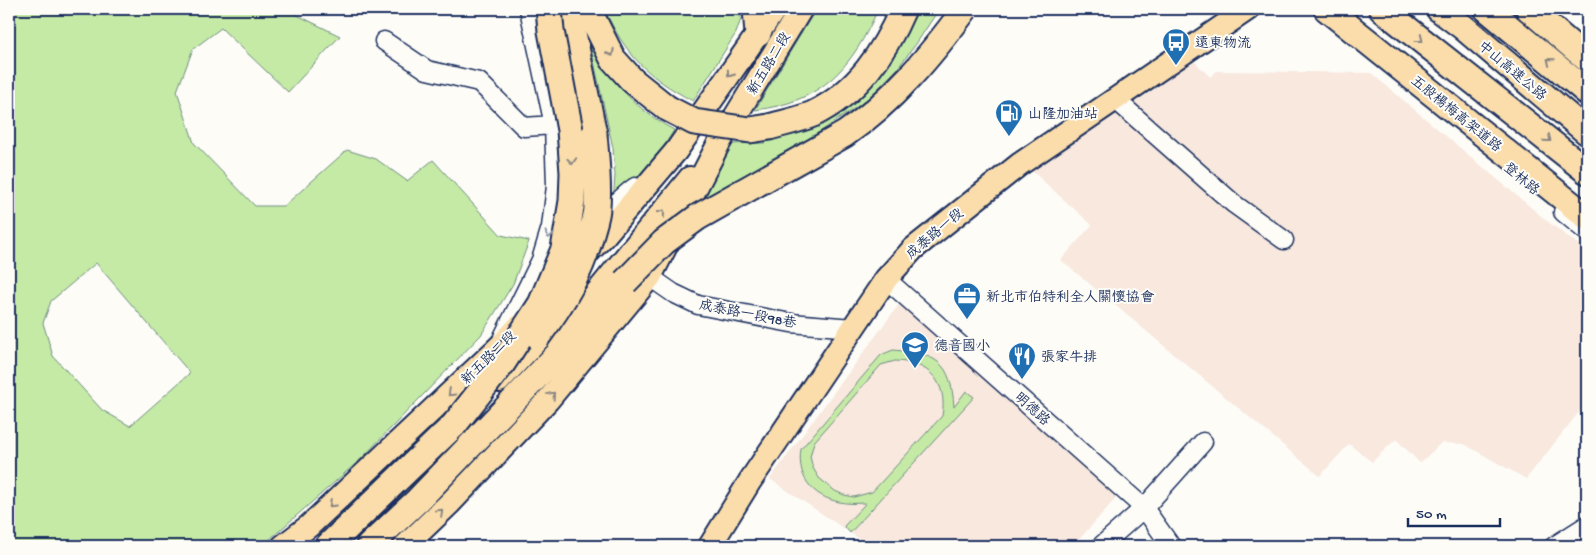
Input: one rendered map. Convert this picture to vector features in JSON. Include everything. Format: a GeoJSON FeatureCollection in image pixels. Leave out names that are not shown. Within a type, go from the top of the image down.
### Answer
{"type":"FeatureCollection","features":[{"type":"Feature","properties":{"kind":"highway"},"geometry":{"type":"LineString","coordinates":[[454,425],[502,364],[541,304],[564,249],[572,201],[573,173],[570,130],[551,31],[549,9]]}},
{"type":"Feature","properties":{"kind":"highway"},"geometry":{"type":"LineString","coordinates":[[327,546],[496,386],[558,310],[577,273],[589,245],[597,209],[597,170],[594,134],[568,9]]}},
{"type":"Feature","properties":{"kind":"highway"},"geometry":{"type":"LineString","coordinates":[[591,9],[592,17],[613,59],[632,80],[667,108],[694,122],[750,130],[769,127],[812,114],[850,90],[878,57],[892,34],[903,9]]}},
{"type":"Feature","properties":{"kind":"highway"},"geometry":{"type":"LineString","coordinates":[[756,9],[758,34]]}},
{"type":"Feature","properties":{"kind":"highway"},"geometry":{"type":"LineString","coordinates":[[827,105],[861,64],[879,38],[892,9]]}},
{"type":"Feature","properties":{"kind":"highway"},"geometry":{"type":"LineString","coordinates":[[625,282],[660,236],[707,202],[832,133],[855,118],[906,66],[948,9]]}},
{"type":"Feature","properties":{"kind":"highway"},"geometry":{"type":"LineString","coordinates":[[369,546],[418,500],[664,242],[698,217],[845,134],[864,121],[938,47],[965,9]]}},
{"type":"Feature","properties":{"kind":"highway","name":"五股楊梅高架道路"},"geometry":{"type":"LineString","coordinates":[[1327,9],[1587,217]]}},
{"type":"Feature","properties":{"kind":"highway"},"geometry":{"type":"LineString","coordinates":[[1382,9],[1587,171]]}},
{"type":"Feature","properties":{"kind":"highway","name":"中山高速公路"},"geometry":{"type":"LineString","coordinates":[[1438,9],[1464,28],[1587,132]]}},
{"type":"Feature","properties":{"kind":"highway"},"geometry":{"type":"LineString","coordinates":[[1487,9],[1587,92]]}},
{"type":"Feature","properties":{"kind":"highway"},"geometry":{"type":"LineString","coordinates":[[1529,9],[1587,59]]}},
{"type":"Feature","properties":{"kind":"highway"},"geometry":{"type":"LineString","coordinates":[[1545,9],[1587,46]]}},
{"type":"Feature","properties":{"kind":"main road","name":"新五路二段"},"geometry":{"type":"LineString","coordinates":[[283,546],[309,526],[499,347],[604,236],[676,151],[775,9]]}},
{"type":"Feature","properties":{"kind":"main road","name":"新五路二段"},"geometry":{"type":"LineString","coordinates":[[405,546],[450,503],[548,400],[650,276],[719,143],[802,9]]}},
{"type":"Feature","properties":{"kind":"main road","name":"成泰路一段"},"geometry":{"type":"LineString","coordinates":[[710,546],[750,481],[886,278],[913,248],[1012,170],[1248,9]]}},
{"type":"Feature","properties":{"kind":"main road","name":"新五路二段"},"geometry":{"type":"LineString","coordinates":[[358,546],[421,487],[557,341],[719,143]]}},
{"type":"Feature","properties":{"kind":"main road","name":"新五路二段"},"geometry":{"type":"LineString","coordinates":[[336,546],[410,476],[547,331],[612,253],[652,197],[676,151]]}},
{"type":"Feature","properties":{"kind":"street"},"geometry":{"type":"LineString","coordinates":[[499,347],[541,260],[551,227],[556,186],[554,125],[529,9]]}},
{"type":"Feature","properties":{"kind":"street","name":"登林路"},"geometry":{"type":"LineString","coordinates":[[1318,9],[1587,232]]}},
{"type":"Feature","properties":{"kind":"street"},"geometry":{"type":"LineString","coordinates":[[384,41],[427,70],[480,82],[524,127],[554,125]]}},
{"type":"Feature","properties":{"kind":"street"},"geometry":{"type":"LineString","coordinates":[[1116,100],[1234,204],[1284,240]]}},
{"type":"Feature","properties":{"kind":"street"},"geometry":{"type":"LineString","coordinates":[[556,186],[564,197],[580,208],[597,213],[614,206],[631,190],[657,173]]}},
{"type":"Feature","properties":{"kind":"street","name":"成泰路一段98巷"},"geometry":{"type":"LineString","coordinates":[[650,276],[673,293],[698,305],[791,324],[853,328]]}},
{"type":"Feature","properties":{"kind":"street","name":"明德路"},"geometry":{"type":"LineString","coordinates":[[886,278],[1144,508],[1171,546]]}},
{"type":"Feature","properties":{"kind":"street"},"geometry":{"type":"LineString","coordinates":[[1101,546],[1144,508],[1202,442]]}},
{"type":"Feature","properties":{"kind":"street"},"geometry":{"type":"LineString","coordinates":[[1554,546],[1587,525]]}},
{"type":"Feature","properties":{"kind":"street"},"geometry":{"type":"LineString","coordinates":[[309,526],[327,546]]}},
{"type":"Feature","properties":{"kind":"shaded area"},"geometry":{"type":"Polygon","coordinates":[[[1190,57],[1210,77],[1217,71],[1371,73],[1547,221],[1587,251],[1587,402],[1526,479],[1464,444],[1441,443],[1420,463],[1396,439],[1372,462],[1349,444],[1320,476],[1061,260],[1092,225],[1031,170],[1190,57]]]}},
{"type":"Feature","properties":{"kind":"shaded area","name":"德音國小"},"geometry":{"type":"Polygon","coordinates":[[[903,299],[1054,440],[1118,496],[1073,546],[870,546],[770,479],[903,299]]]}},
{"type":"Feature","properties":{"kind":"green space"},"geometry":{"type":"Polygon","coordinates":[[[9,9],[285,9],[340,36],[288,92],[221,28],[193,49],[177,91],[194,143],[255,206],[284,206],[347,150],[376,159],[407,181],[433,160],[501,235],[529,241],[513,284],[481,335],[362,458],[262,546],[9,546],[9,9]],[[96,263],[51,301],[43,323],[53,356],[102,410],[130,426],[190,373],[96,263]]]}},
{"type":"Feature","properties":{"kind":"green space"},"geometry":{"type":"Polygon","coordinates":[[[604,9],[740,9],[741,19],[736,33],[693,101],[663,83],[640,63],[621,39],[604,9]]]}},
{"type":"Feature","properties":{"kind":"green space"},"geometry":{"type":"Polygon","coordinates":[[[816,9],[878,9],[857,49],[832,79],[817,90],[799,99],[778,106],[755,110],[816,9]]]}},
{"type":"Feature","properties":{"kind":"green space"},"geometry":{"type":"Polygon","coordinates":[[[913,9],[939,9],[897,69],[867,100],[815,135],[695,207],[728,144],[764,143],[803,129],[913,9]]]}},
{"type":"Feature","properties":{"kind":"green space"},"geometry":{"type":"Polygon","coordinates":[[[589,39],[603,66],[620,88],[645,111],[674,130],[656,159],[612,218],[615,175],[613,148],[589,39]]]}},
{"type":"Feature","properties":{"kind":"green space"},"geometry":{"type":"Polygon","coordinates":[[[893,350],[921,354],[931,358],[945,370],[949,379],[954,407],[966,391],[974,397],[850,533],[844,526],[866,503],[835,501],[817,493],[805,479],[800,460],[801,449],[881,355],[893,350]],[[895,361],[881,365],[814,442],[810,457],[813,468],[819,478],[835,491],[854,497],[872,492],[942,416],[942,393],[934,376],[918,365],[895,361]]]}},
{"type":"Feature","properties":{"kind":"place","name":"遠東物流"},"geometry":{"type":"Point","coordinates":[1176,66]}},
{"type":"Feature","properties":{"kind":"place","name":"山隆加油站"},"geometry":{"type":"Point","coordinates":[1009,137]}},
{"type":"Feature","properties":{"kind":"place","name":"新北市伯特利全人關懷協會"},"geometry":{"type":"Point","coordinates":[967,320]}},
{"type":"Feature","properties":{"kind":"place","name":"德音國小"},"geometry":{"type":"Point","coordinates":[915,369]}},
{"type":"Feature","properties":{"kind":"place","name":"張家牛排"},"geometry":{"type":"Point","coordinates":[1022,380]}}]}
